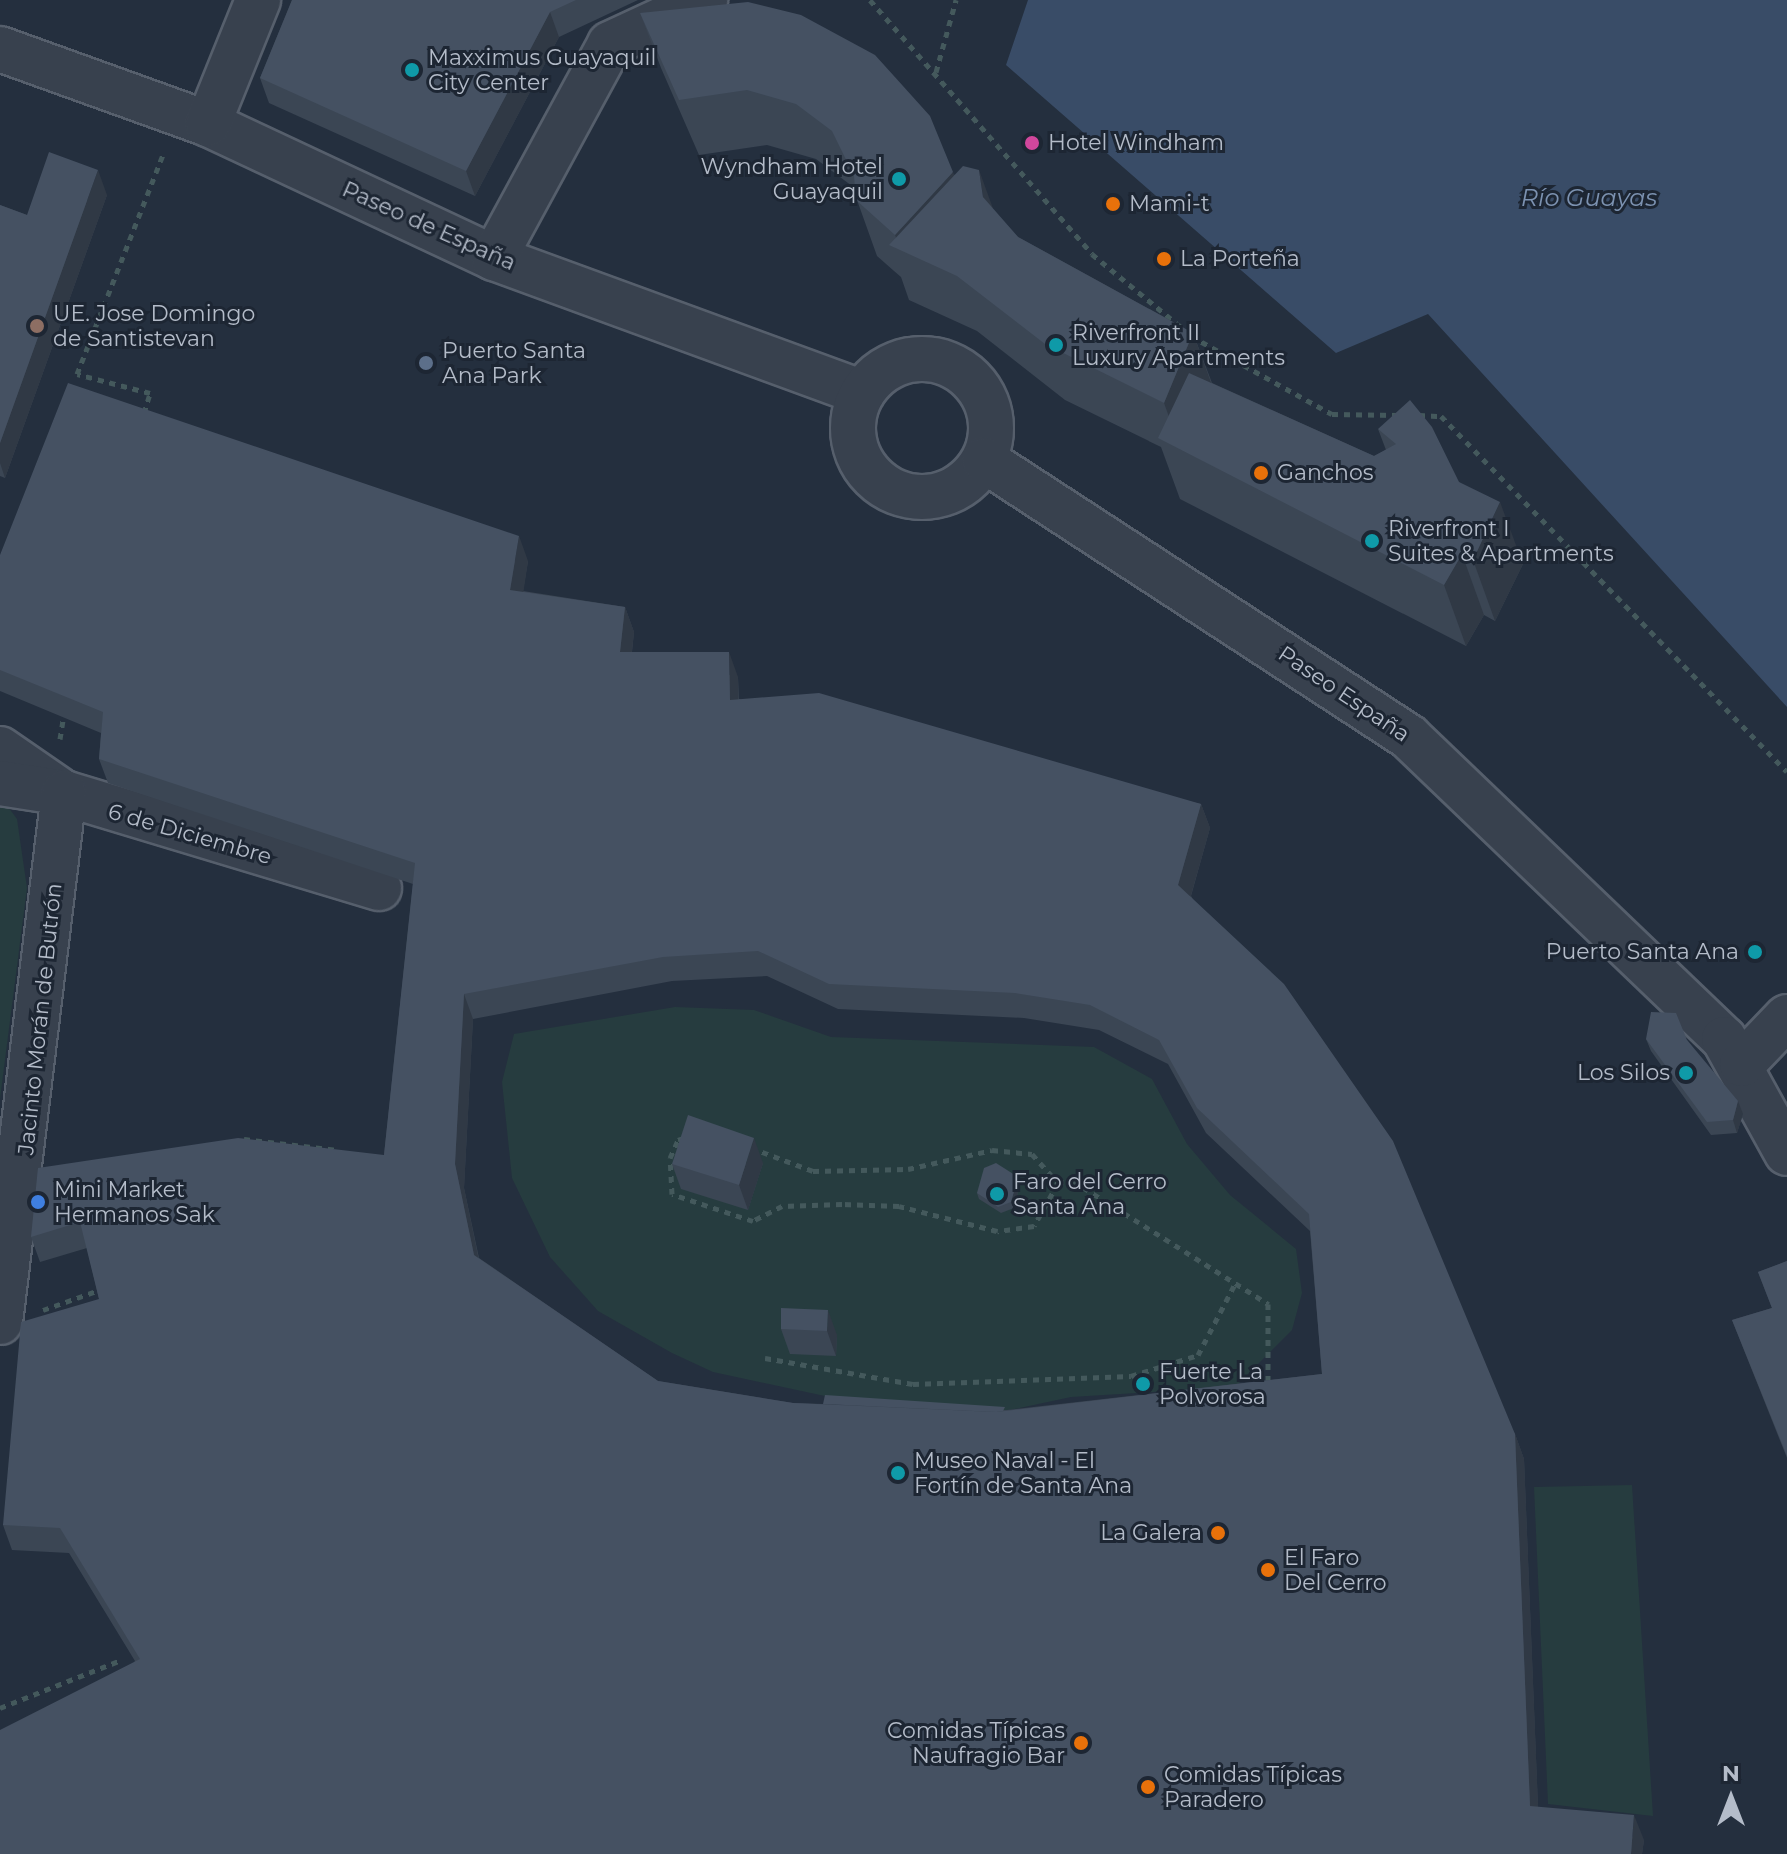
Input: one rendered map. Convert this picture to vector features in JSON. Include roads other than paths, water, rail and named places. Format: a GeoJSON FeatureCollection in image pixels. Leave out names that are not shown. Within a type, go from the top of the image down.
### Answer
{"type":"FeatureCollection","features":[{"type":"Feature","properties":{"kind":"street"},"geometry":{"type":"LineString","coordinates":[[194,119],[258,0]]}},
{"type":"Feature","properties":{"kind":"street"},"geometry":{"type":"LineString","coordinates":[[494,258],[610,44],[705,0]]}},
{"type":"Feature","properties":{"kind":"street","name":"Paseo de España"},"geometry":{"type":"LineString","coordinates":[[0,49],[194,119],[494,258],[862,393]]}},
{"type":"Feature","properties":{"kind":"street"},"geometry":{"type":"LineString","coordinates":[[899,362],[946,362],[966,374],[991,414],[984,460],[952,490],[920,496],[888,488],[859,456],[853,435],[862,393],[899,362]]}},
{"type":"Feature","properties":{"kind":"street","name":"Paseo España"},"geometry":{"type":"LineString","coordinates":[[984,460],[1409,737],[1700,1014],[1742,1064],[1787,1153]]}},
{"type":"Feature","properties":{"kind":"street"},"geometry":{"type":"LineString","coordinates":[[0,749],[64,793]]}},
{"type":"Feature","properties":{"kind":"street","name":"6 de Diciembre"},"geometry":{"type":"LineString","coordinates":[[0,783],[64,793],[379,888]]}},
{"type":"Feature","properties":{"kind":"street","name":"Jacinto Morán de Butrón"},"geometry":{"type":"LineString","coordinates":[[15,1318],[64,793]]}},
{"type":"Feature","properties":{"kind":"street"},"geometry":{"type":"LineString","coordinates":[[1742,1064],[1787,1017]]}},
{"type":"Feature","properties":{"kind":"water","name":"Río Guayas"},"geometry":{"type":"Polygon","coordinates":[[[1028,0],[1787,0],[1787,707],[1428,314],[1336,353],[1006,65],[1028,0]]]}},
{"type":"Feature","properties":{"kind":"place","name":"Maxximus Guayaquil City Center"},"geometry":{"type":"Point","coordinates":[412,70]}},
{"type":"Feature","properties":{"kind":"place","name":"Hotel Windham"},"geometry":{"type":"Point","coordinates":[1032,143]}},
{"type":"Feature","properties":{"kind":"place","name":"Wyndham Hotel Guayaquil"},"geometry":{"type":"Point","coordinates":[899,179]}},
{"type":"Feature","properties":{"kind":"place","name":"Mami-t"},"geometry":{"type":"Point","coordinates":[1113,204]}},
{"type":"Feature","properties":{"kind":"place","name":"La Porteña"},"geometry":{"type":"Point","coordinates":[1164,259]}},
{"type":"Feature","properties":{"kind":"place","name":"UE. Jose Domingo de Santistevan"},"geometry":{"type":"Point","coordinates":[37,326]}},
{"type":"Feature","properties":{"kind":"place","name":"Riverfront II Luxury Apartments"},"geometry":{"type":"Point","coordinates":[1056,345]}},
{"type":"Feature","properties":{"kind":"place","name":"Puerto Santa Ana Park"},"geometry":{"type":"Point","coordinates":[426,363]}},
{"type":"Feature","properties":{"kind":"place","name":"Ganchos"},"geometry":{"type":"Point","coordinates":[1261,473]}},
{"type":"Feature","properties":{"kind":"place","name":"Riverfront I Suites & Apartments"},"geometry":{"type":"Point","coordinates":[1372,541]}},
{"type":"Feature","properties":{"kind":"place","name":"Puerto Santa Ana"},"geometry":{"type":"Point","coordinates":[1755,952]}},
{"type":"Feature","properties":{"kind":"place","name":"Los Silos"},"geometry":{"type":"Point","coordinates":[1686,1073]}},
{"type":"Feature","properties":{"kind":"place","name":"Faro del Cerro Santa Ana"},"geometry":{"type":"Point","coordinates":[997,1194]}},
{"type":"Feature","properties":{"kind":"place","name":"Mini Market Hermanos Sak"},"geometry":{"type":"Point","coordinates":[38,1202]}},
{"type":"Feature","properties":{"kind":"place","name":"Fuerte La Polvorosa"},"geometry":{"type":"Point","coordinates":[1143,1384]}},
{"type":"Feature","properties":{"kind":"place","name":"Museo Naval - El Fortín de Santa Ana"},"geometry":{"type":"Point","coordinates":[898,1473]}},
{"type":"Feature","properties":{"kind":"place","name":"La Galera"},"geometry":{"type":"Point","coordinates":[1218,1533]}},
{"type":"Feature","properties":{"kind":"place","name":"El Faro Del Cerro"},"geometry":{"type":"Point","coordinates":[1268,1570]}},
{"type":"Feature","properties":{"kind":"place","name":"Comidas Típicas Naufragio Bar"},"geometry":{"type":"Point","coordinates":[1081,1743]}},
{"type":"Feature","properties":{"kind":"place","name":"Comidas Típicas Paradero"},"geometry":{"type":"Point","coordinates":[1148,1787]}}]}
